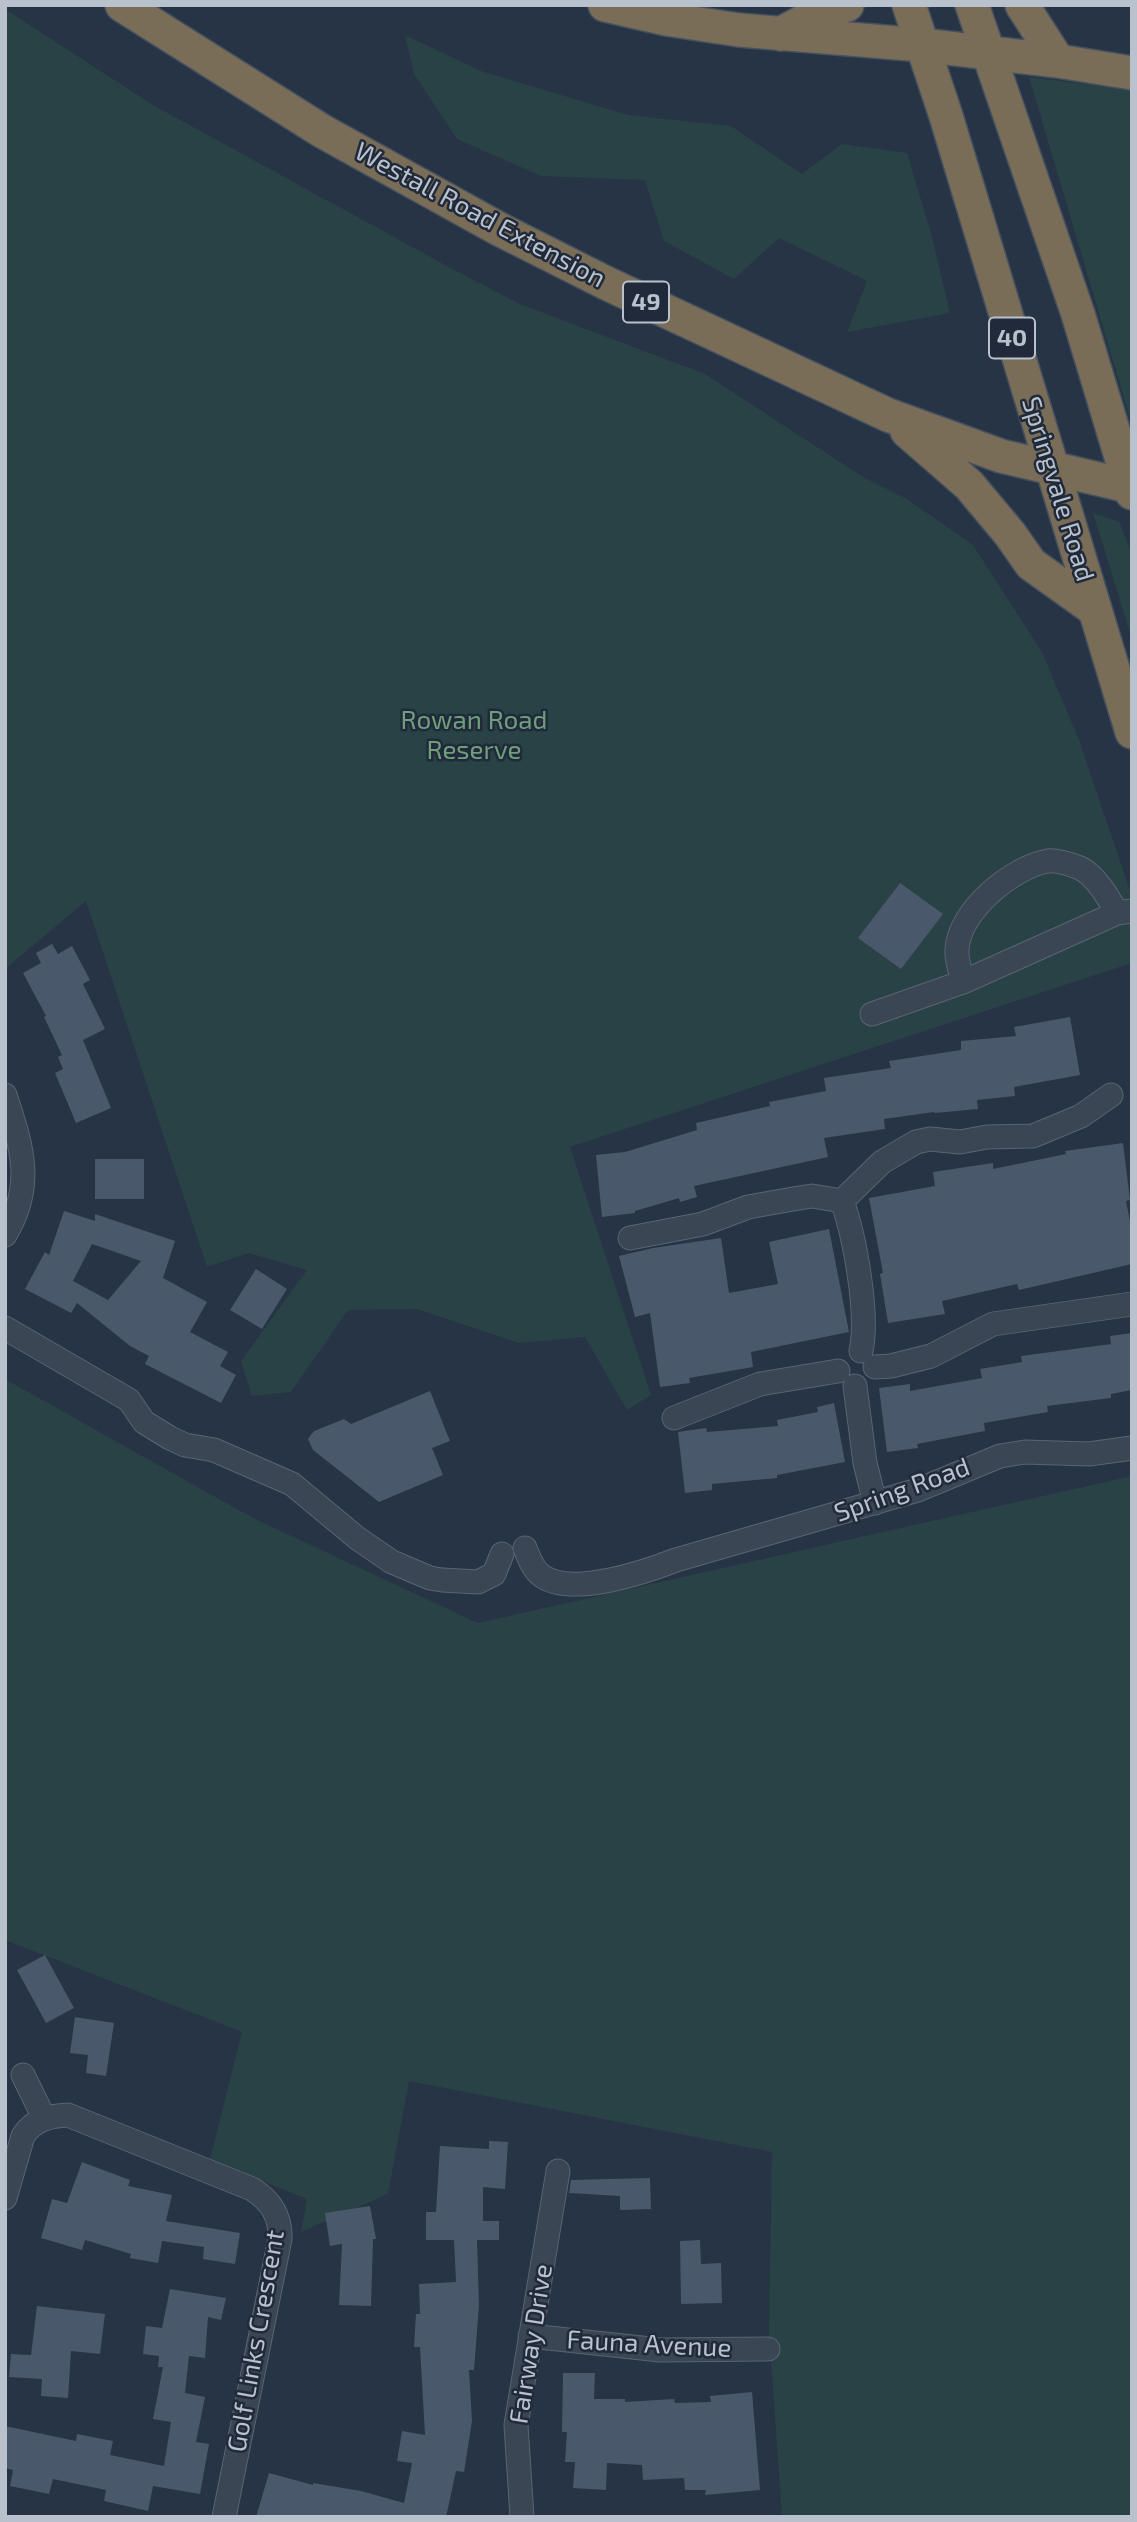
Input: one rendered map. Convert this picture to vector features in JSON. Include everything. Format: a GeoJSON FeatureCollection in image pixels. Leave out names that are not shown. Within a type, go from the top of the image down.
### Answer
{"type":"FeatureCollection","features":[{"type":"Feature","properties":{"kind":"highway","name":"Westall Road Extension"},"geometry":{"type":"LineString","coordinates":[[122,5],[322,131],[499,229],[606,283],[888,415],[1001,456],[1051,467]]}},
{"type":"Feature","properties":{"kind":"highway"},"geometry":{"type":"LineString","coordinates":[[605,5],[705,26],[922,45],[1058,61],[1132,73]]}},
{"type":"Feature","properties":{"kind":"highway"},"geometry":{"type":"LineString","coordinates":[[780,34],[821,12],[847,5]]}},
{"type":"Feature","properties":{"kind":"highway","name":"Springvale Road"},"geometry":{"type":"LineString","coordinates":[[909,5],[970,195],[1132,732]]}},
{"type":"Feature","properties":{"kind":"highway"},"geometry":{"type":"LineString","coordinates":[[972,5],[1078,314],[1131,489]]}},
{"type":"Feature","properties":{"kind":"highway"},"geometry":{"type":"LineString","coordinates":[[1022,5],[1058,61]]}},
{"type":"Feature","properties":{"kind":"highway"},"geometry":{"type":"LineString","coordinates":[[888,415],[940,457],[969,485],[1031,564],[1094,609]]}},
{"type":"Feature","properties":{"kind":"highway","name":"49"},"geometry":{"type":"LineString","coordinates":[[1051,467],[1131,489]]}},
{"type":"Feature","properties":{"kind":"street"},"geometry":{"type":"LineString","coordinates":[[872,1014],[963,982],[1125,912],[1081,869],[1050,860],[1021,871],[992,890],[968,917],[957,950],[963,982]]}},
{"type":"Feature","properties":{"kind":"street"},"geometry":{"type":"LineString","coordinates":[[5,1095],[22,1152],[24,1176],[18,1210],[5,1235]]}},
{"type":"Feature","properties":{"kind":"street"},"geometry":{"type":"LineString","coordinates":[[842,1201],[877,1166],[913,1143],[926,1140],[960,1142],[987,1137],[1032,1136],[1081,1116],[1111,1095]]}},
{"type":"Feature","properties":{"kind":"street"},"geometry":{"type":"LineString","coordinates":[[630,1238],[704,1224],[748,1207],[793,1199],[812,1196],[842,1201]]}},
{"type":"Feature","properties":{"kind":"street"},"geometry":{"type":"LineString","coordinates":[[674,1418],[760,1384],[868,1379],[864,1321],[851,1230],[842,1201]]}},
{"type":"Feature","properties":{"kind":"street"},"geometry":{"type":"LineString","coordinates":[[868,1359],[891,1366],[931,1356],[993,1324],[1132,1304]]}},
{"type":"Feature","properties":{"kind":"street"},"geometry":{"type":"LineString","coordinates":[[5,1328],[129,1400],[144,1422],[178,1442],[214,1450],[292,1484],[374,1550],[412,1572],[442,1580],[482,1581],[495,1574],[502,1554]]}},
{"type":"Feature","properties":{"kind":"street"},"geometry":{"type":"LineString","coordinates":[[847,1378],[874,1503]]}},
{"type":"Feature","properties":{"kind":"street","name":"Spring Road"},"geometry":{"type":"LineString","coordinates":[[525,1548],[542,1577],[571,1584],[596,1582],[634,1574],[874,1503],[936,1483],[1000,1456],[1025,1452],[1089,1454],[1132,1448]]}},
{"type":"Feature","properties":{"kind":"street"},"geometry":{"type":"LineString","coordinates":[[5,2198],[23,2136],[44,2118],[23,2075]]}},
{"type":"Feature","properties":{"kind":"street","name":"Golf Links Crescent"},"geometry":{"type":"LineString","coordinates":[[44,2118],[68,2115],[77,2118],[240,2184],[264,2196],[276,2213],[280,2223],[280,2239],[223,2517]]}},
{"type":"Feature","properties":{"kind":"street","name":"Fairway Drive"},"geometry":{"type":"LineString","coordinates":[[522,2517],[516,2425],[558,2171]]}},
{"type":"Feature","properties":{"kind":"street","name":"Fauna Avenue"},"geometry":{"type":"LineString","coordinates":[[530,2336],[660,2350],[768,2349]]}},
{"type":"Feature","properties":{"kind":"green space","name":"Rowan Road Reserve"},"geometry":{"type":"Polygon","coordinates":[[[5,9],[153,105],[458,272],[520,304],[705,374],[863,477],[907,499],[973,545],[1042,652],[1079,740],[1132,896],[1132,963],[570,1147],[651,1395],[627,1410],[585,1337],[519,1343],[417,1309],[348,1310],[291,1392],[252,1396],[241,1361],[307,1270],[249,1253],[207,1267],[86,901],[5,969],[5,9]]]}},
{"type":"Feature","properties":{"kind":"green space"},"geometry":{"type":"Polygon","coordinates":[[[405,35],[481,71],[628,115],[731,126],[802,174],[842,144],[907,153],[931,233],[950,313],[847,332],[867,281],[779,238],[734,279],[664,241],[645,180],[541,176],[457,139],[414,74],[405,35]]]}},
{"type":"Feature","properties":{"kind":"green space"},"geometry":{"type":"Polygon","coordinates":[[[1029,77],[1132,90],[1132,425],[1029,77]]]}},
{"type":"Feature","properties":{"kind":"green space"},"geometry":{"type":"Polygon","coordinates":[[[1093,513],[1119,522],[1132,553],[1132,639],[1093,513]]]}},
{"type":"Feature","properties":{"kind":"green space"},"geometry":{"type":"Polygon","coordinates":[[[5,1379],[253,1518],[478,1623],[1132,1476],[1132,2517],[782,2517],[769,2331],[772,2152],[409,2081],[388,2194],[301,2232],[307,2199],[210,2160],[242,2032],[5,1940],[5,1379]]]}},
{"type":"Feature","properties":{"kind":"building"},"geometry":{"type":"Polygon","coordinates":[[[900,883],[943,914],[901,969],[858,938],[900,883]]]}},
{"type":"Feature","properties":{"kind":"building"},"geometry":{"type":"Polygon","coordinates":[[[52,944],[58,954],[72,946],[90,980],[83,984],[105,1029],[83,1040],[111,1108],[76,1123],[55,1073],[63,1069],[58,1057],[62,1055],[44,1017],[46,1016],[23,973],[41,963],[36,953],[52,944]]]}},
{"type":"Feature","properties":{"kind":"building"},"geometry":{"type":"Polygon","coordinates":[[[1070,1017],[1080,1075],[1014,1087],[1015,1096],[977,1100],[978,1109],[884,1119],[885,1129],[824,1138],[828,1157],[694,1186],[697,1197],[680,1202],[679,1198],[635,1213],[602,1217],[596,1155],[625,1152],[697,1130],[696,1123],[770,1106],[769,1102],[826,1091],[824,1078],[891,1068],[889,1061],[961,1050],[961,1041],[1016,1036],[1014,1027],[1070,1017]]]}},
{"type":"Feature","properties":{"kind":"building"},"geometry":{"type":"Polygon","coordinates":[[[1123,1143],[1130,1200],[1126,1201],[1132,1231],[1132,1264],[1019,1290],[1017,1284],[942,1301],[945,1314],[888,1323],[880,1274],[883,1273],[869,1198],[935,1186],[933,1172],[993,1163],[993,1169],[1066,1154],[1065,1151],[1123,1143]]]}},
{"type":"Feature","properties":{"kind":"building"},"geometry":{"type":"Polygon","coordinates":[[[95,1159],[144,1159],[144,1199],[95,1199],[95,1159]]]}},
{"type":"Feature","properties":{"kind":"building"},"geometry":{"type":"Polygon","coordinates":[[[64,1211],[95,1221],[95,1214],[175,1241],[163,1278],[207,1302],[190,1332],[228,1352],[220,1366],[236,1375],[221,1403],[145,1364],[149,1356],[130,1346],[77,1303],[71,1313],[25,1289],[45,1252],[49,1255],[64,1211]],[[92,1244],[73,1281],[108,1300],[141,1261],[92,1244]]]}},
{"type":"Feature","properties":{"kind":"building"},"geometry":{"type":"Polygon","coordinates":[[[829,1229],[849,1332],[751,1352],[753,1367],[689,1378],[690,1383],[660,1387],[650,1313],[635,1317],[619,1256],[721,1238],[729,1293],[778,1284],[769,1242],[829,1229]]]}},
{"type":"Feature","properties":{"kind":"building"},"geometry":{"type":"Polygon","coordinates":[[[256,1269],[287,1289],[262,1329],[230,1310],[256,1269]]]}},
{"type":"Feature","properties":{"kind":"building"},"geometry":{"type":"Polygon","coordinates":[[[1132,1333],[1132,1390],[1111,1394],[1111,1398],[1047,1406],[1048,1412],[984,1423],[985,1431],[917,1444],[918,1448],[887,1452],[879,1388],[910,1384],[910,1391],[982,1378],[980,1369],[1022,1362],[1021,1356],[1111,1344],[1110,1336],[1132,1333]]]}},
{"type":"Feature","properties":{"kind":"building"},"geometry":{"type":"Polygon","coordinates":[[[430,1391],[450,1441],[432,1448],[443,1475],[379,1502],[313,1450],[308,1439],[314,1431],[344,1419],[351,1424],[430,1391]]]}},
{"type":"Feature","properties":{"kind":"building"},"geometry":{"type":"Polygon","coordinates":[[[834,1403],[845,1462],[777,1475],[777,1478],[712,1484],[712,1490],[685,1493],[678,1432],[706,1428],[707,1432],[778,1426],[777,1420],[818,1412],[817,1407],[834,1403]]]}},
{"type":"Feature","properties":{"kind":"building"},"geometry":{"type":"Polygon","coordinates":[[[45,1955],[74,2008],[46,2023],[17,1970],[45,1955]]]}},
{"type":"Feature","properties":{"kind":"building"},"geometry":{"type":"Polygon","coordinates":[[[75,2017],[114,2023],[106,2076],[86,2073],[88,2055],[70,2053],[75,2017]]]}},
{"type":"Feature","properties":{"kind":"building"},"geometry":{"type":"Polygon","coordinates":[[[489,2141],[508,2142],[505,2189],[483,2187],[483,2221],[499,2221],[499,2240],[477,2240],[479,2305],[474,2370],[469,2370],[472,2421],[464,2472],[456,2471],[446,2517],[256,2517],[269,2473],[313,2485],[361,2491],[404,2503],[412,2463],[397,2461],[402,2431],[425,2435],[420,2347],[414,2347],[416,2314],[420,2314],[419,2284],[456,2282],[454,2240],[426,2240],[426,2212],[436,2212],[440,2146],[489,2149],[489,2141]]]}},
{"type":"Feature","properties":{"kind":"building"},"geometry":{"type":"Polygon","coordinates":[[[82,2162],[130,2180],[128,2186],[172,2195],[166,2221],[240,2233],[235,2264],[203,2259],[204,2247],[162,2241],[158,2263],[130,2258],[131,2254],[85,2240],[82,2250],[41,2238],[52,2199],[67,2203],[82,2162]]]}},
{"type":"Feature","properties":{"kind":"building"},"geometry":{"type":"Polygon","coordinates":[[[650,2178],[651,2209],[620,2210],[620,2196],[569,2193],[571,2180],[650,2178]]]}},
{"type":"Feature","properties":{"kind":"building"},"geometry":{"type":"Polygon","coordinates":[[[370,2206],[376,2239],[373,2239],[371,2306],[339,2305],[342,2244],[330,2246],[325,2213],[370,2206]]]}},
{"type":"Feature","properties":{"kind":"building"},"geometry":{"type":"Polygon","coordinates":[[[700,2240],[701,2264],[721,2263],[722,2303],[681,2304],[680,2241],[700,2240]]]}},
{"type":"Feature","properties":{"kind":"building"},"geometry":{"type":"Polygon","coordinates":[[[170,2289],[226,2298],[221,2320],[208,2317],[205,2358],[189,2356],[185,2393],[205,2397],[196,2442],[209,2444],[200,2494],[153,2486],[148,2511],[104,2501],[106,2490],[53,2479],[49,2494],[10,2486],[13,2470],[5,2468],[5,2426],[76,2441],[77,2434],[113,2441],[110,2455],[164,2466],[171,2422],[153,2419],[163,2367],[158,2367],[159,2356],[143,2354],[146,2326],[162,2328],[170,2289]]]}},
{"type":"Feature","properties":{"kind":"building"},"geometry":{"type":"Polygon","coordinates":[[[37,2306],[105,2314],[100,2354],[71,2351],[68,2398],[41,2396],[42,2379],[9,2377],[11,2354],[31,2355],[37,2306]]]}},
{"type":"Feature","properties":{"kind":"building"},"geometry":{"type":"Polygon","coordinates":[[[563,2373],[595,2373],[594,2399],[625,2399],[625,2402],[674,2399],[675,2403],[711,2402],[710,2396],[752,2392],[760,2490],[705,2495],[706,2490],[685,2490],[684,2478],[643,2480],[642,2465],[607,2463],[606,2490],[573,2488],[575,2462],[565,2462],[567,2432],[562,2432],[563,2373]]]}}]}
